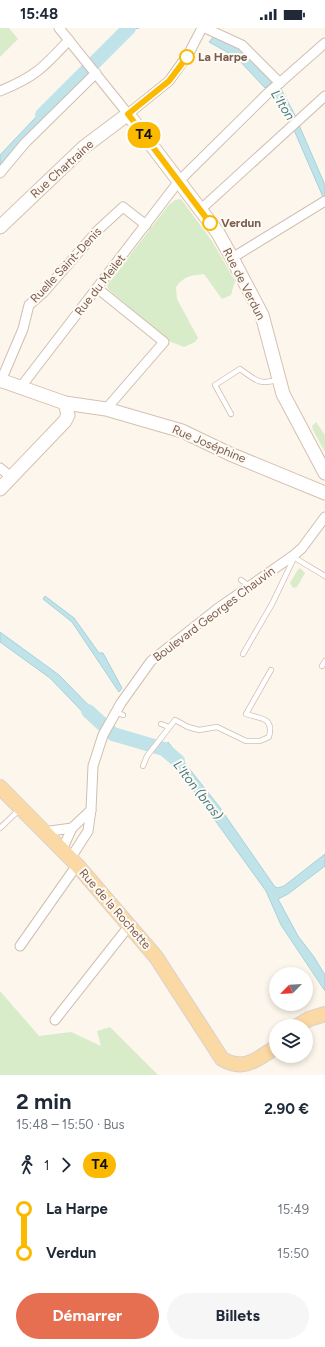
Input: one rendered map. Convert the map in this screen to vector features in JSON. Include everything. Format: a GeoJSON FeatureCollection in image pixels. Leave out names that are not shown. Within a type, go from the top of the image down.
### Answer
{"type":"FeatureCollection","features":[{"type":"Feature","properties":{"kind":"main road","name":"Rue de Verdun"},"geometry":{"type":"LineString","coordinates":[[128,114],[218,233],[232,258],[262,315],[278,380],[283,394],[324,473]]}},
{"type":"Feature","properties":{"kind":"main road","name":"Rue Chartraine"},"geometry":{"type":"LineString","coordinates":[[0,227],[84,147],[128,114]]}},
{"type":"Feature","properties":{"kind":"main road","name":"Rue Joséphine"},"geometry":{"type":"LineString","coordinates":[[0,381],[65,403],[106,409],[182,431],[230,454],[319,490]]}},
{"type":"Feature","properties":{"kind":"main road"},"geometry":{"type":"LineString","coordinates":[[0,489],[65,421],[68,415],[65,403]]}},
{"type":"Feature","properties":{"kind":"main road"},"geometry":{"type":"LineString","coordinates":[[319,490],[324,480],[324,473]]}},
{"type":"Feature","properties":{"kind":"main road","name":"Rue de la Rochette"},"geometry":{"type":"LineString","coordinates":[[0,787],[20,809],[70,858],[156,956],[222,1059],[232,1064],[241,1066]]}},
{"type":"Feature","properties":{"kind":"main road"},"geometry":{"type":"LineString","coordinates":[[309,1019],[325,1014],[313,1022]]}},
{"type":"Feature","properties":{"kind":"main road"},"geometry":{"type":"LineString","coordinates":[[241,1066],[248,1056],[269,1043]]}},
{"type":"Feature","properties":{"kind":"main road"},"geometry":{"type":"LineString","coordinates":[[241,1066],[250,1064],[269,1052]]}},
{"type":"Feature","properties":{"kind":"street"},"geometry":{"type":"LineString","coordinates":[[59,28],[128,114],[169,81],[189,53],[204,28],[242,45],[280,83]]}},
{"type":"Feature","properties":{"kind":"street"},"geometry":{"type":"LineString","coordinates":[[0,91],[33,76],[53,58],[69,40]]}},
{"type":"Feature","properties":{"kind":"street","name":"Rue du Meilet"},"geometry":{"type":"LineString","coordinates":[[20,388],[146,226],[178,181],[267,94],[325,42]]}},
{"type":"Feature","properties":{"kind":"street"},"geometry":{"type":"LineString","coordinates":[[0,173],[25,143],[96,73]]}},
{"type":"Feature","properties":{"kind":"street"},"geometry":{"type":"LineString","coordinates":[[200,210],[300,121],[325,96]]}},
{"type":"Feature","properties":{"kind":"street"},"geometry":{"type":"LineString","coordinates":[[232,258],[324,201]]}},
{"type":"Feature","properties":{"kind":"street","name":"Ruelle Saint-Denis"},"geometry":{"type":"LineString","coordinates":[[0,381],[23,329],[29,305],[44,292],[98,230],[123,207],[146,226]]}},
{"type":"Feature","properties":{"kind":"street"},"geometry":{"type":"LineString","coordinates":[[97,288],[164,342],[106,409]]}},
{"type":"Feature","properties":{"kind":"street"},"geometry":{"type":"LineString","coordinates":[[0,468],[12,477]]}},
{"type":"Feature","properties":{"kind":"street","name":"Boulevard Georges Chauvin"},"geometry":{"type":"LineString","coordinates":[[70,858],[88,831],[91,810],[93,766],[104,735],[151,661],[219,607],[295,556],[325,517]]}},
{"type":"Feature","properties":{"kind":"street"},"geometry":{"type":"LineString","coordinates":[[43,832],[72,828],[91,810]]}},
{"type":"Feature","properties":{"kind":"street"},"geometry":{"type":"LineString","coordinates":[[20,946],[70,858],[72,828]]}},
{"type":"Feature","properties":{"kind":"street"},"geometry":{"type":"LineString","coordinates":[[55,1020],[129,926]]}},
{"type":"Feature","properties":{"kind":"lane"},"geometry":{"type":"LineString","coordinates":[[231,414],[215,385],[230,374],[240,368],[259,382],[264,383],[278,380]]}},
{"type":"Feature","properties":{"kind":"lane"},"geometry":{"type":"LineString","coordinates":[[243,654],[272,604],[295,556],[325,576]]}},
{"type":"Feature","properties":{"kind":"lane"},"geometry":{"type":"LineString","coordinates":[[241,580],[249,586]]}},
{"type":"Feature","properties":{"kind":"lane"},"geometry":{"type":"LineString","coordinates":[[322,666],[325,661]]}},
{"type":"Feature","properties":{"kind":"lane"},"geometry":{"type":"LineString","coordinates":[[143,766],[147,756],[174,720],[188,727],[199,730],[217,727],[246,741],[260,741],[269,737],[271,728],[269,723],[263,718],[246,714],[271,670]]}},
{"type":"Feature","properties":{"kind":"lane"},"geometry":{"type":"LineString","coordinates":[[161,724],[170,727]]}},
{"type":"Feature","properties":{"kind":"lane"},"geometry":{"type":"LineString","coordinates":[[0,828],[20,809]]}},
{"type":"Feature","properties":{"kind":"green space"},"geometry":{"type":"Polygon","coordinates":[[[0,28],[9,28],[18,39],[0,57],[0,28]]]}},
{"type":"Feature","properties":{"kind":"green space"},"geometry":{"type":"Polygon","coordinates":[[[181,199],[212,241],[235,281],[231,295],[222,299],[204,274],[188,277],[182,280],[176,287],[177,299],[198,338],[195,342],[184,347],[169,341],[108,289],[107,285],[168,206],[175,200],[181,199]]]}},
{"type":"Feature","properties":{"kind":"green space"},"geometry":{"type":"Polygon","coordinates":[[[316,422],[325,435],[325,452],[313,430],[312,426],[316,422]]]}},
{"type":"Feature","properties":{"kind":"green space"},"geometry":{"type":"Polygon","coordinates":[[[300,568],[305,573],[297,587],[293,588],[290,583],[300,568]]]}},
{"type":"Feature","properties":{"kind":"green space"},"geometry":{"type":"Polygon","coordinates":[[[0,991],[39,1036],[71,1032],[101,1046],[97,1031],[110,1027],[158,1075],[0,1075],[0,991]]]}},
{"type":"Feature","properties":{"kind":"water"},"geometry":{"type":"Polygon","coordinates":[[[122,28],[139,28],[134,29],[106,60],[101,51],[122,28]]]}},
{"type":"Feature","properties":{"kind":"water"},"geometry":{"type":"Polygon","coordinates":[[[213,37],[238,46],[273,81],[265,88],[236,57],[209,42],[213,37]]]}},
{"type":"Feature","properties":{"kind":"water"},"geometry":{"type":"Polygon","coordinates":[[[85,67],[90,73],[59,102],[55,97],[85,67]]]}},
{"type":"Feature","properties":{"kind":"water"},"geometry":{"type":"Polygon","coordinates":[[[281,89],[296,117],[290,122],[274,97],[281,89]]]}},
{"type":"Feature","properties":{"kind":"water"},"geometry":{"type":"Polygon","coordinates":[[[53,99],[57,103],[0,165],[0,155],[53,99]]]}},
{"type":"Feature","properties":{"kind":"water"},"geometry":{"type":"Polygon","coordinates":[[[299,125],[325,185],[325,195],[323,197],[294,130],[299,125]]]}},
{"type":"Feature","properties":{"kind":"water"},"geometry":{"type":"Polygon","coordinates":[[[45,596],[74,618],[99,653],[103,653],[122,688],[119,692],[72,622],[43,599],[45,596]]]}},
{"type":"Feature","properties":{"kind":"water"},"geometry":{"type":"Polygon","coordinates":[[[0,632],[59,675],[103,720],[99,729],[50,678],[0,642],[0,632]]]}},
{"type":"Feature","properties":{"kind":"water"},"geometry":{"type":"Polygon","coordinates":[[[116,729],[127,736],[146,741],[141,748],[111,740],[116,729]]]}},
{"type":"Feature","properties":{"kind":"water"},"geometry":{"type":"Polygon","coordinates":[[[168,742],[218,805],[275,887],[278,888],[284,886],[325,854],[325,866],[288,894],[278,899],[298,936],[314,957],[325,975],[325,991],[313,973],[313,967],[309,967],[281,925],[266,891],[186,780],[169,760],[160,754],[168,742]]]}},
{"type":"Feature","properties":{"kind":"waterway","name":"L'Iton"},"geometry":{"type":"LineString","coordinates":[[42,115],[129,28]]}},
{"type":"Feature","properties":{"kind":"waterway","name":"L'Iton (bras)"},"geometry":{"type":"LineString","coordinates":[[88,711],[113,734],[164,749],[178,761]]}},
{"type":"Feature","properties":{"kind":"bus line","name":"T4"},"geometry":{"type":"LineString","coordinates":[[187,57],[169,81],[128,114],[210,223]]}},
{"type":"Feature","properties":{"kind":"place","name":"La Harpe"},"geometry":{"type":"Point","coordinates":[187,57]}},
{"type":"Feature","properties":{"kind":"place","name":"Verdun"},"geometry":{"type":"Point","coordinates":[210,223]}}]}
